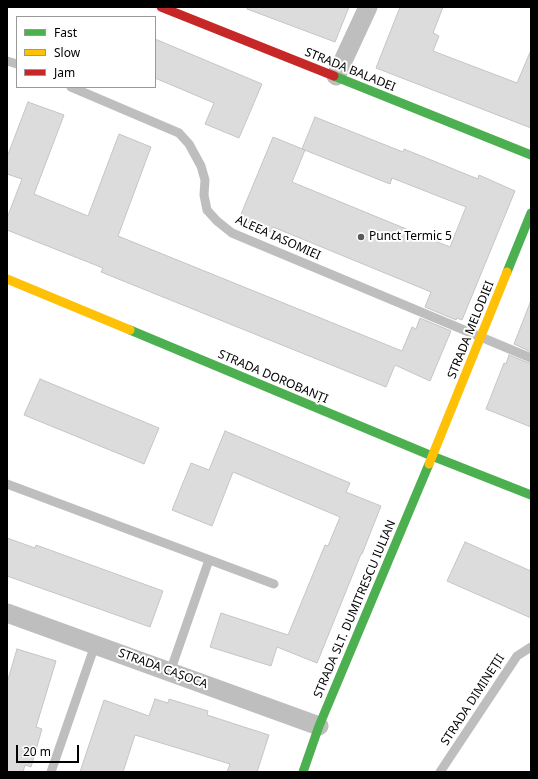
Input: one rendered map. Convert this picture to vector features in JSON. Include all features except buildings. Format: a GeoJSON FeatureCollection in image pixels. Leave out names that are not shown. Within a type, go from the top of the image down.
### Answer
{"type":"FeatureCollection","features":[{"type":"Feature","properties":{"kind":"street","name":"STRADA BALADEI"},"geometry":{"type":"LineString","coordinates":[[161,7],[531,155]]}},
{"type":"Feature","properties":{"kind":"street"},"geometry":{"type":"LineString","coordinates":[[336,76],[368,7]]}},
{"type":"Feature","properties":{"kind":"street","name":"STRADA MELODIEI"},"geometry":{"type":"LineString","coordinates":[[432,456],[531,213]]}},
{"type":"Feature","properties":{"kind":"street","name":"STRADA DOROBANȚI"},"geometry":{"type":"LineString","coordinates":[[7,280],[432,456],[531,495]]}},
{"type":"Feature","properties":{"kind":"street","name":"STRADA SLT. DUMITRESCU IULIAN"},"geometry":{"type":"LineString","coordinates":[[303,772],[320,726],[432,456]]}},
{"type":"Feature","properties":{"kind":"street","name":"STRADA CAȘOCA"},"geometry":{"type":"LineString","coordinates":[[7,613],[320,726]]}},
{"type":"Feature","properties":{"kind":"lane","name":"ALEEA IASOMIEI"},"geometry":{"type":"LineString","coordinates":[[73,88],[179,133],[189,144],[201,166],[205,180],[204,195],[207,210],[216,221],[232,233],[531,358]]}},
{"type":"Feature","properties":{"kind":"lane"},"geometry":{"type":"LineString","coordinates":[[7,484],[274,584]]}},
{"type":"Feature","properties":{"kind":"lane"},"geometry":{"type":"LineString","coordinates":[[170,672],[209,560]]}},
{"type":"Feature","properties":{"kind":"lane"},"geometry":{"type":"LineString","coordinates":[[51,772],[95,645]]}},
{"type":"Feature","properties":{"kind":"lane","name":"STRADA DIMINEȚII"},"geometry":{"type":"LineString","coordinates":[[440,772],[517,656],[531,647]]}},
{"type":"Feature","properties":{"kind":"traffic: fast"},"geometry":{"type":"LineString","coordinates":[[334,76],[531,155]]}},
{"type":"Feature","properties":{"kind":"traffic: fast"},"geometry":{"type":"LineString","coordinates":[[507,272],[531,213]]}},
{"type":"Feature","properties":{"kind":"traffic: fast"},"geometry":{"type":"LineString","coordinates":[[130,330],[432,456],[531,495]]}},
{"type":"Feature","properties":{"kind":"traffic: fast"},"geometry":{"type":"LineString","coordinates":[[303,772],[319,726],[429,464]]}},
{"type":"Feature","properties":{"kind":"traffic: slow"},"geometry":{"type":"LineString","coordinates":[[429,464],[507,272]]}},
{"type":"Feature","properties":{"kind":"traffic: slow"},"geometry":{"type":"LineString","coordinates":[[7,279],[130,330]]}},
{"type":"Feature","properties":{"kind":"traffic: jam"},"geometry":{"type":"LineString","coordinates":[[161,7],[334,76]]}},
{"type":"Feature","properties":{"kind":"place","name":"Punct Termic 5"},"geometry":{"type":"Point","coordinates":[361,237]}}]}
